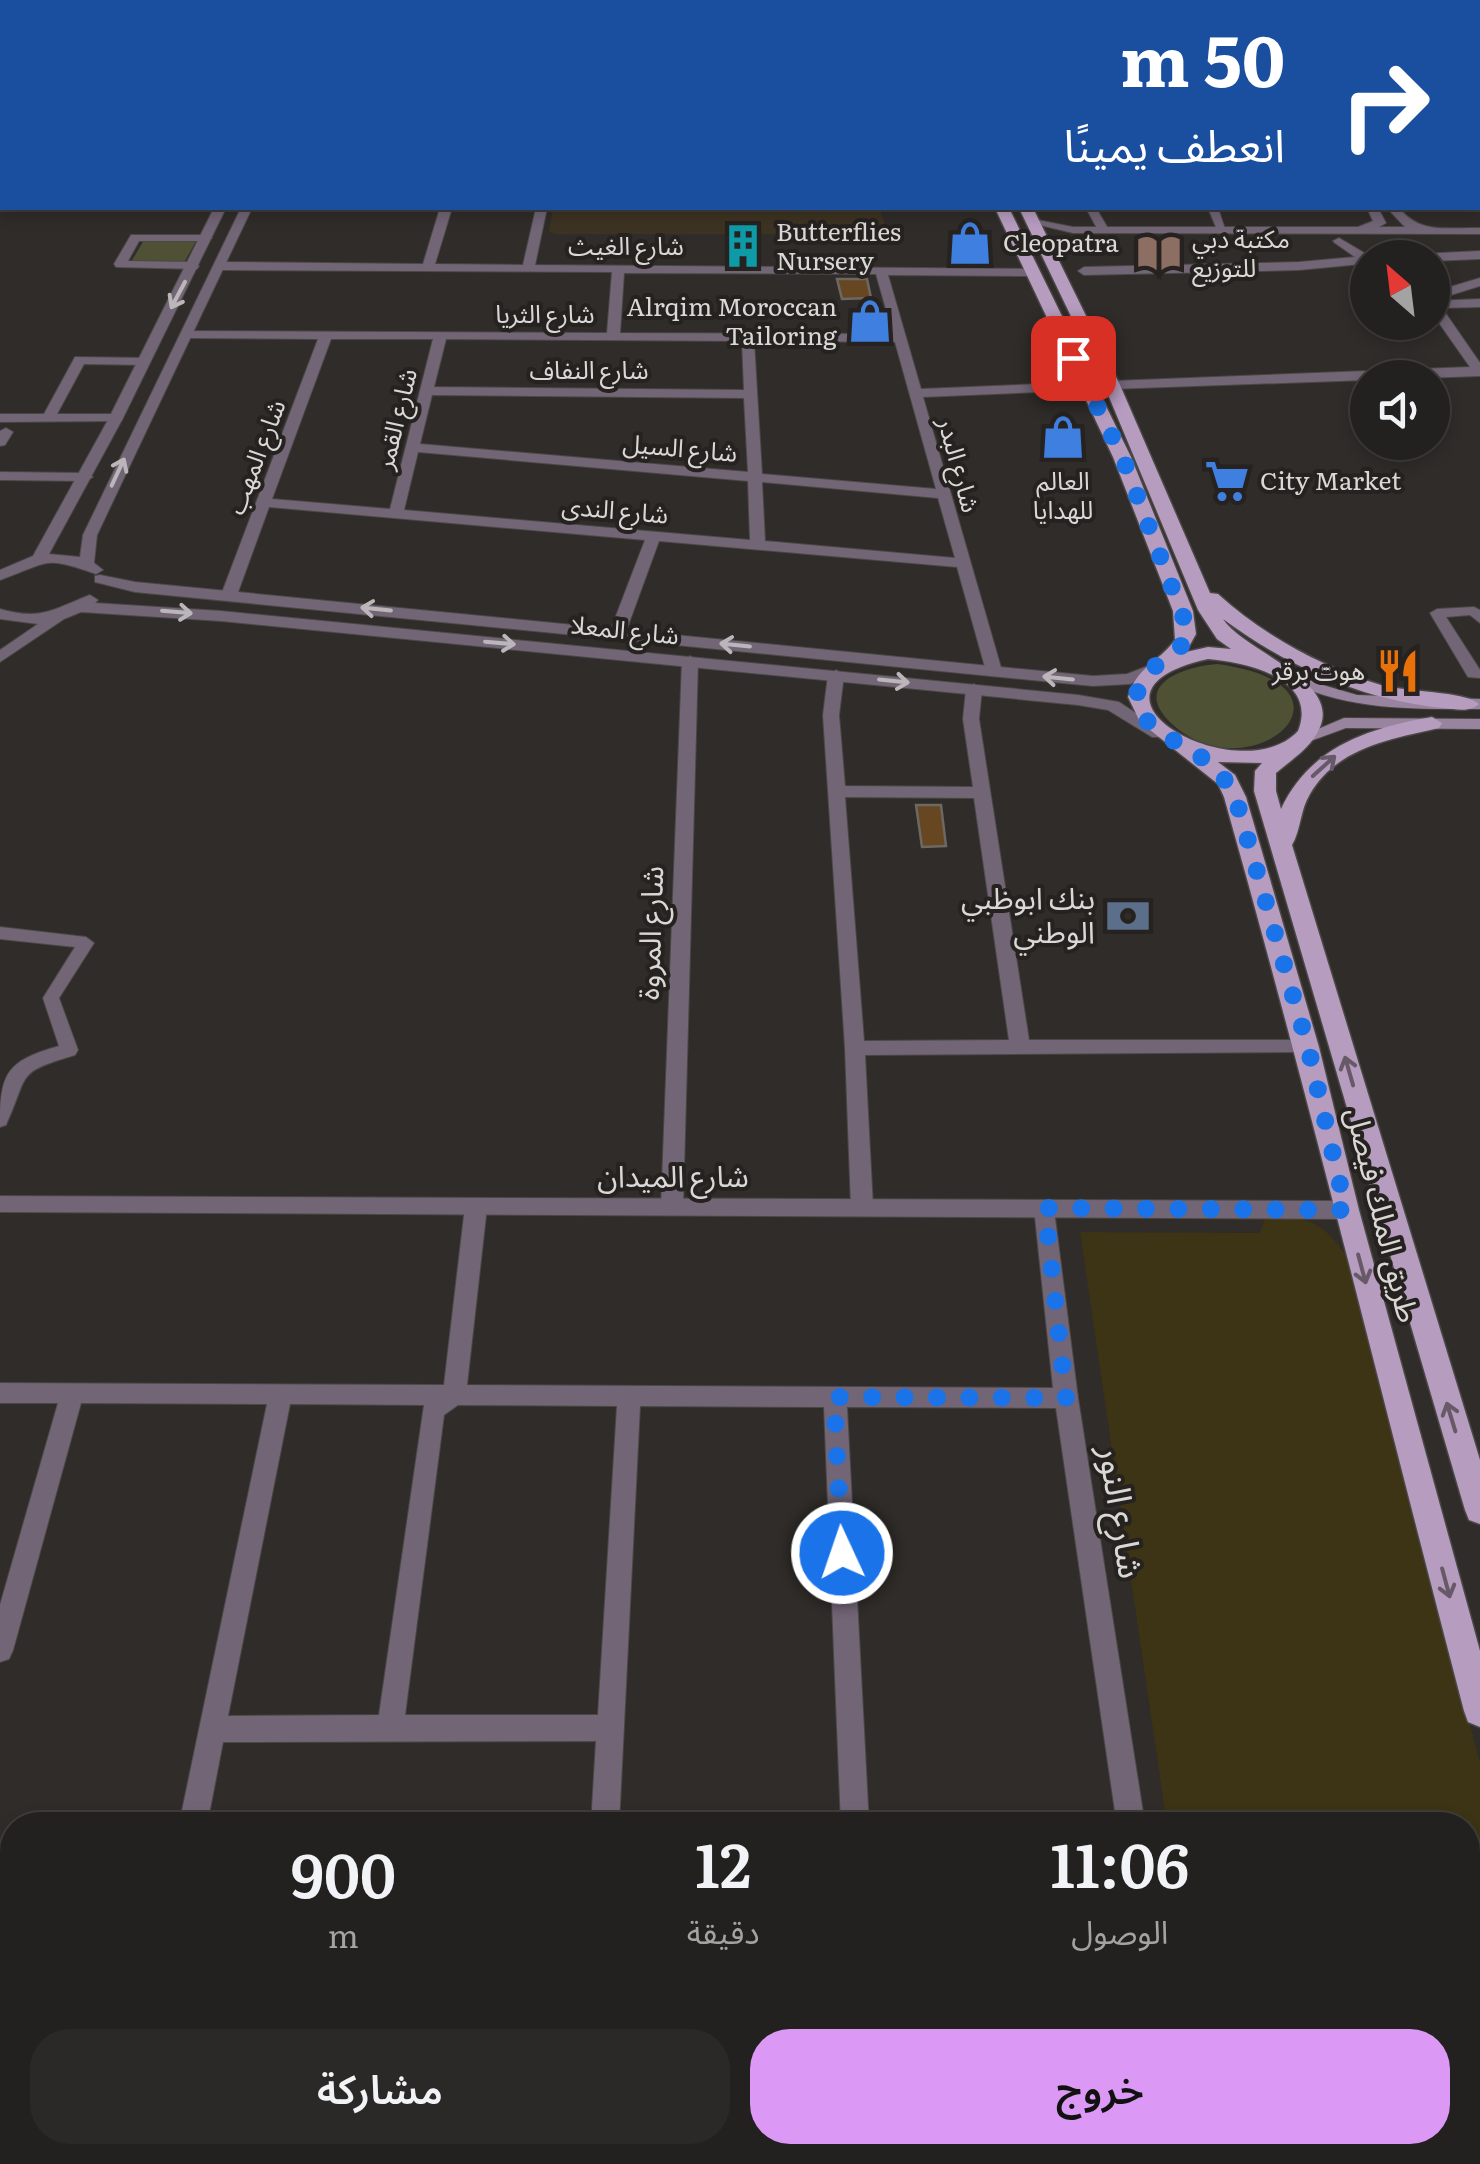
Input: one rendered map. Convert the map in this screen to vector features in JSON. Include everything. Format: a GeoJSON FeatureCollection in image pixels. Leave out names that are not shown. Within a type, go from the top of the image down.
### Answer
{"type":"FeatureCollection","features":[{"type":"Feature","properties":{"kind":"main road"},"geometry":{"type":"LineString","coordinates":[[1003,210],[1122,456],[1186,621],[1189,632],[1185,644],[1141,683],[1138,699],[1143,716],[1158,732],[1192,751],[1246,759],[1344,723],[1480,724]]}},
{"type":"Feature","properties":{"kind":"main road"},"geometry":{"type":"LineString","coordinates":[[1029,215],[1112,385],[1224,635],[1257,660],[1325,695],[1357,701],[1474,704]]}},
{"type":"Feature","properties":{"kind":"main road"},"geometry":{"type":"LineString","coordinates":[[1200,585],[1242,626],[1352,682],[1389,694],[1474,704]]}},
{"type":"Feature","properties":{"kind":"main road"},"geometry":{"type":"LineString","coordinates":[[1159,665],[1208,653],[1257,660]]}},
{"type":"Feature","properties":{"kind":"main road"},"geometry":{"type":"LineString","coordinates":[[1286,674],[1304,689],[1313,706],[1314,722],[1298,743]]}},
{"type":"Feature","properties":{"kind":"main road"},"geometry":{"type":"LineString","coordinates":[[1285,850],[1286,820],[1293,801],[1330,759],[1376,733],[1432,723]]}},
{"type":"Feature","properties":{"kind":"main road","name":"طريق الملك فيصل"},"geometry":{"type":"LineString","coordinates":[[1298,743],[1273,761],[1265,791],[1480,1510]]}},
{"type":"Feature","properties":{"kind":"main road","name":"طريق الملك فيصل"},"geometry":{"type":"LineString","coordinates":[[1192,751],[1227,780],[1235,796],[1308,1047],[1346,1210],[1480,1711]]}},
{"type":"Feature","properties":{"kind":"street"},"geometry":{"type":"LineString","coordinates":[[39,560],[86,477],[219,210]]}},
{"type":"Feature","properties":{"kind":"street"},"geometry":{"type":"LineString","coordinates":[[88,563],[90,534],[246,210]]}},
{"type":"Feature","properties":{"kind":"street"},"geometry":{"type":"LineString","coordinates":[[428,267],[445,210]]}},
{"type":"Feature","properties":{"kind":"street"},"geometry":{"type":"LineString","coordinates":[[528,268],[542,210]]}},
{"type":"Feature","properties":{"kind":"street"},"geometry":{"type":"LineString","coordinates":[[1092,210],[1103,230]]}},
{"type":"Feature","properties":{"kind":"street"},"geometry":{"type":"LineString","coordinates":[[1213,210],[1222,230]]}},
{"type":"Feature","properties":{"kind":"street"},"geometry":{"type":"LineString","coordinates":[[1359,230],[1380,222],[1373,210]]}},
{"type":"Feature","properties":{"kind":"street"},"geometry":{"type":"LineString","coordinates":[[1394,210],[1406,224],[1434,231]]}},
{"type":"Feature","properties":{"kind":"street"},"geometry":{"type":"LineString","coordinates":[[1029,215],[1064,229],[1350,241]]}},
{"type":"Feature","properties":{"kind":"street"},"geometry":{"type":"LineString","coordinates":[[1045,247],[1070,238],[1222,230],[1480,231]]}},
{"type":"Feature","properties":{"kind":"street"},"geometry":{"type":"LineString","coordinates":[[193,266],[120,264],[135,237],[206,238]]}},
{"type":"Feature","properties":{"kind":"street"},"geometry":{"type":"LineString","coordinates":[[1338,241],[1350,249]]}},
{"type":"Feature","properties":{"kind":"street"},"geometry":{"type":"LineString","coordinates":[[1450,242],[1480,242]]}},
{"type":"Feature","properties":{"kind":"street"},"geometry":{"type":"LineString","coordinates":[[1450,256],[1480,255]]}},
{"type":"Feature","properties":{"kind":"street"},"geometry":{"type":"LineString","coordinates":[[1084,271],[1299,266],[1350,259]]}},
{"type":"Feature","properties":{"kind":"street"},"geometry":{"type":"LineString","coordinates":[[1450,266],[1480,265]]}},
{"type":"Feature","properties":{"kind":"street","name":"شارع الغيث"},"geometry":{"type":"LineString","coordinates":[[220,266],[1033,272]]}},
{"type":"Feature","properties":{"kind":"street"},"geometry":{"type":"LineString","coordinates":[[613,337],[618,268]]}},
{"type":"Feature","properties":{"kind":"street","name":"شارع البدر"},"geometry":{"type":"LineString","coordinates":[[881,270],[994,671]]}},
{"type":"Feature","properties":{"kind":"street"},"geometry":{"type":"LineString","coordinates":[[1450,289],[1480,282]]}},
{"type":"Feature","properties":{"kind":"street"},"geometry":{"type":"LineString","coordinates":[[1450,294],[1480,295]]}},
{"type":"Feature","properties":{"kind":"street"},"geometry":{"type":"LineString","coordinates":[[1112,385],[1480,372],[1474,353],[1433,305],[1480,303]]}},
{"type":"Feature","properties":{"kind":"street","name":"شارع الثريا"},"geometry":{"type":"LineString","coordinates":[[187,334],[902,338]]}},
{"type":"Feature","properties":{"kind":"street","name":"شارع المهب"},"geometry":{"type":"LineString","coordinates":[[228,595],[326,335]]}},
{"type":"Feature","properties":{"kind":"street","name":"شارع القمر"},"geometry":{"type":"LineString","coordinates":[[396,513],[440,336]]}},
{"type":"Feature","properties":{"kind":"street"},"geometry":{"type":"LineString","coordinates":[[748,338],[758,545]]}},
{"type":"Feature","properties":{"kind":"street"},"geometry":{"type":"LineString","coordinates":[[48,418],[80,360],[145,361]]}},
{"type":"Feature","properties":{"kind":"street"},"geometry":{"type":"LineString","coordinates":[[916,394],[1086,386]]}},
{"type":"Feature","properties":{"kind":"street","name":"شارع النفاف"},"geometry":{"type":"LineString","coordinates":[[426,391],[751,394]]}},
{"type":"Feature","properties":{"kind":"street"},"geometry":{"type":"LineString","coordinates":[[2,431],[48,418],[116,418]]}},
{"type":"Feature","properties":{"kind":"street","name":"شارع السيل"},"geometry":{"type":"LineString","coordinates":[[412,447],[944,494]]}},
{"type":"Feature","properties":{"kind":"street"},"geometry":{"type":"LineString","coordinates":[[0,476],[86,477]]}},
{"type":"Feature","properties":{"kind":"street","name":"شارع الندى"},"geometry":{"type":"LineString","coordinates":[[264,502],[963,564]]}},
{"type":"Feature","properties":{"kind":"street"},"geometry":{"type":"LineString","coordinates":[[618,634],[654,536]]}},
{"type":"Feature","properties":{"kind":"street"},"geometry":{"type":"LineString","coordinates":[[0,576],[39,560],[74,559],[88,563],[100,579],[99,588],[72,610],[0,657]]}},
{"type":"Feature","properties":{"kind":"street","name":"شارع المعلا"},"geometry":{"type":"LineString","coordinates":[[100,579],[134,587],[1113,681],[1130,679],[1159,665]]}},
{"type":"Feature","properties":{"kind":"street","name":"شارع المعلا"},"geometry":{"type":"LineString","coordinates":[[0,614],[26,620],[72,610],[205,614],[974,689],[1113,706],[1158,732]]}},
{"type":"Feature","properties":{"kind":"street"},"geometry":{"type":"LineString","coordinates":[[1480,619],[1474,611],[1437,613],[1473,674],[1480,674]]}},
{"type":"Feature","properties":{"kind":"street","name":"شارع المروة"},"geometry":{"type":"LineString","coordinates":[[672,1207],[690,661]]}},
{"type":"Feature","properties":{"kind":"street"},"geometry":{"type":"LineString","coordinates":[[836,675],[832,715],[856,1048],[862,1208]]}},
{"type":"Feature","properties":{"kind":"street"},"geometry":{"type":"LineString","coordinates":[[974,689],[970,719],[1020,1048]]}},
{"type":"Feature","properties":{"kind":"street"},"geometry":{"type":"LineString","coordinates":[[838,791],[982,794]]}},
{"type":"Feature","properties":{"kind":"street"},"geometry":{"type":"LineString","coordinates":[[0,933],[86,943],[50,998],[69,1050],[31,1060],[12,1079],[0,1120]]}},
{"type":"Feature","properties":{"kind":"street"},"geometry":{"type":"LineString","coordinates":[[856,1048],[1308,1047]]}},
{"type":"Feature","properties":{"kind":"street","name":"شارع الميدان"},"geometry":{"type":"LineString","coordinates":[[4,1205],[1346,1210]]}},
{"type":"Feature","properties":{"kind":"street"},"geometry":{"type":"LineString","coordinates":[[390,1729],[433,1410],[454,1395],[476,1207]]}},
{"type":"Feature","properties":{"kind":"street","name":"شارع النور"},"geometry":{"type":"LineString","coordinates":[[1045,1208],[1066,1398],[1129,1812]]}},
{"type":"Feature","properties":{"kind":"street"},"geometry":{"type":"LineString","coordinates":[[0,1393],[1066,1398]]}},
{"type":"Feature","properties":{"kind":"street"},"geometry":{"type":"LineString","coordinates":[[0,1650],[72,1394]]}},
{"type":"Feature","properties":{"kind":"street"},"geometry":{"type":"LineString","coordinates":[[197,1812],[281,1394]]}},
{"type":"Feature","properties":{"kind":"street"},"geometry":{"type":"LineString","coordinates":[[606,1812],[629,1396]]}},
{"type":"Feature","properties":{"kind":"street"},"geometry":{"type":"LineString","coordinates":[[834,1397],[854,1812]]}},
{"type":"Feature","properties":{"kind":"street"},"geometry":{"type":"LineString","coordinates":[[213,1729],[611,1728]]}},
{"type":"Feature","properties":{"kind":"shaded area"},"geometry":{"type":"Polygon","coordinates":[[[553,210],[880,210],[889,234],[555,234],[549,231],[553,210]]]}},
{"type":"Feature","properties":{"kind":"green space"},"geometry":{"type":"Polygon","coordinates":[[[144,240],[196,241],[184,263],[131,262],[144,240]]]}},
{"type":"Feature","properties":{"kind":"green space"},"geometry":{"type":"Polygon","coordinates":[[[1217,664],[1265,676],[1289,693],[1293,712],[1282,730],[1260,743],[1231,748],[1199,741],[1168,720],[1159,707],[1160,686],[1192,668],[1217,664]]]}},
{"type":"Feature","properties":{"kind":"sand"},"geometry":{"type":"Polygon","coordinates":[[[1266,1214],[1293,1217],[1322,1229],[1347,1257],[1480,1763],[1480,1812],[1165,1812],[1080,1232],[1260,1233],[1266,1214]]]}},
{"type":"Feature","properties":{"kind":"building"},"geometry":{"type":"Polygon","coordinates":[[[837,279],[867,279],[871,298],[842,299],[837,279]]]}},
{"type":"Feature","properties":{"kind":"building"},"geometry":{"type":"Polygon","coordinates":[[[916,805],[941,805],[946,846],[922,847],[916,805]]]}},
{"type":"Feature","properties":{"kind":"place","name":"Cleopatra"},"geometry":{"type":"Point","coordinates":[970,243]}},
{"type":"Feature","properties":{"kind":"place","name":"Butterflies Nursery"},"geometry":{"type":"Point","coordinates":[743,246]}},
{"type":"Feature","properties":{"kind":"place","name":"مكتبة دبي للتوزيع"},"geometry":{"type":"Point","coordinates":[1159,253]}},
{"type":"Feature","properties":{"kind":"place","name":"Alrqim Moroccan Tailoring"},"geometry":{"type":"Point","coordinates":[870,321]}},
{"type":"Feature","properties":{"kind":"place","name":"العالم للهدايا"},"geometry":{"type":"Point","coordinates":[1063,437]}},
{"type":"Feature","properties":{"kind":"place","name":"City Market"},"geometry":{"type":"Point","coordinates":[1227,481]}},
{"type":"Feature","properties":{"kind":"place","name":"هوت برقر"},"geometry":{"type":"Point","coordinates":[1398,671]}},
{"type":"Feature","properties":{"kind":"place","name":"بنك ابوظبي الوطني"},"geometry":{"type":"Point","coordinates":[1128,916]}},
{"type":"Feature","properties":{"kind":"route"},"geometry":{"type":"LineString","coordinates":[[842,1553],[834,1397],[1066,1398],[1045,1208],[1346,1210],[1308,1047],[1235,796],[1227,780],[1209,764],[1158,732],[1143,716],[1138,699],[1141,683],[1185,644],[1189,632],[1122,456],[1073,358]]}}]}
